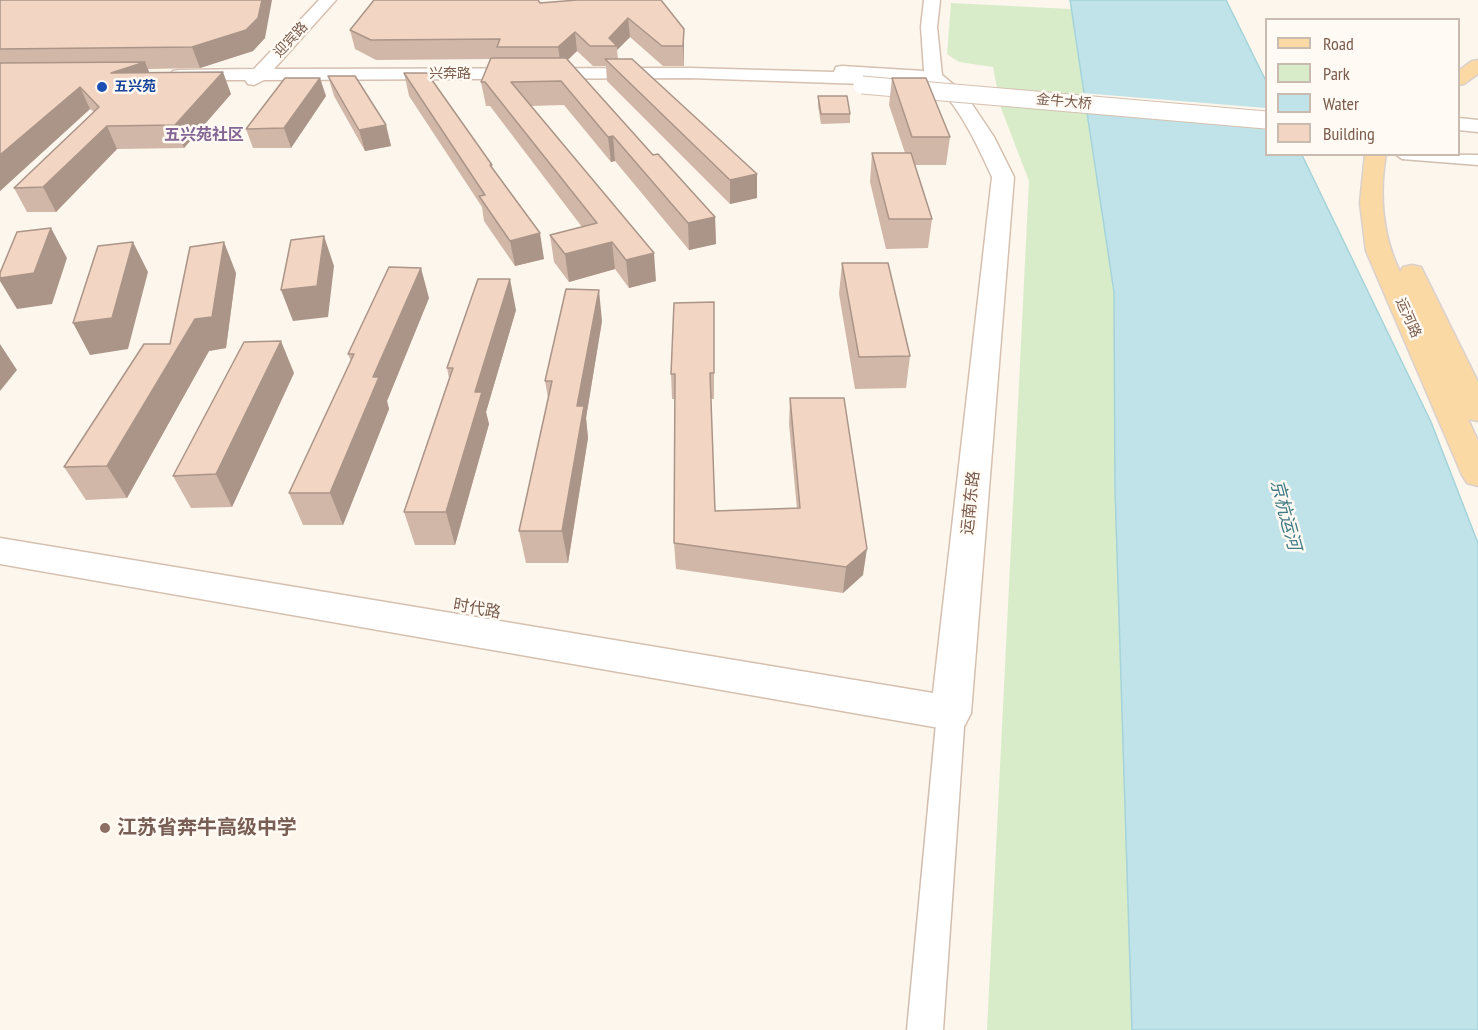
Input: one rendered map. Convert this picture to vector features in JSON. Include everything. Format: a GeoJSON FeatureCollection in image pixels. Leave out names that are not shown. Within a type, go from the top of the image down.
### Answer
{"type":"FeatureCollection","features":[{"type":"Feature","properties":{"kind":"main road"},"geometry":{"type":"LineString","coordinates":[[1460,67],[1478,54]]}},
{"type":"Feature","properties":{"kind":"main road"},"geometry":{"type":"LineString","coordinates":[[1460,78],[1478,65]]}},
{"type":"Feature","properties":{"kind":"main road","name":"运河路"},"geometry":{"type":"LineString","coordinates":[[1376,156],[1370,185],[1370,216],[1378,251],[1478,475]]}},
{"type":"Feature","properties":{"kind":"main road","name":"运河路"},"geometry":{"type":"LineString","coordinates":[[1396,156],[1388,199],[1403,254],[1478,412]]}},
{"type":"Feature","properties":{"kind":"street","name":"迎宾路"},"geometry":{"type":"LineString","coordinates":[[266,77],[328,0]]}},
{"type":"Feature","properties":{"kind":"street","name":"迎宾路"},"geometry":{"type":"LineString","coordinates":[[266,77],[345,0]]}},
{"type":"Feature","properties":{"kind":"street"},"geometry":{"type":"LineString","coordinates":[[647,76],[721,69],[802,69],[933,77],[930,27],[932,0]]}},
{"type":"Feature","properties":{"kind":"street"},"geometry":{"type":"LineString","coordinates":[[647,76],[734,84],[822,87],[959,99]]}},
{"type":"Feature","properties":{"kind":"street"},"geometry":{"type":"LineString","coordinates":[[163,78],[647,76],[863,82]]}},
{"type":"Feature","properties":{"kind":"street","name":"运南东路"},"geometry":{"type":"LineString","coordinates":[[925,1030],[952,701],[1003,177],[984,137],[959,99],[933,77]]}},
{"type":"Feature","properties":{"kind":"street","name":"金牛大桥"},"geometry":{"type":"LineString","coordinates":[[863,82],[1265,115]]}},
{"type":"Feature","properties":{"kind":"street","name":"金牛大桥"},"geometry":{"type":"LineString","coordinates":[[863,82],[1265,120]]}},
{"type":"Feature","properties":{"kind":"street"},"geometry":{"type":"LineString","coordinates":[[1460,123],[1478,124]]}},
{"type":"Feature","properties":{"kind":"street"},"geometry":{"type":"LineString","coordinates":[[1460,131],[1478,132]]}},
{"type":"Feature","properties":{"kind":"street"},"geometry":{"type":"LineString","coordinates":[[1460,136],[1478,138]]}},
{"type":"Feature","properties":{"kind":"street"},"geometry":{"type":"LineString","coordinates":[[1460,143],[1478,145]]}},
{"type":"Feature","properties":{"kind":"street"},"geometry":{"type":"LineString","coordinates":[[1427,156],[1478,160]]}},
{"type":"Feature","properties":{"kind":"street","name":"时代路"},"geometry":{"type":"LineString","coordinates":[[0,529],[952,701]]}},
{"type":"Feature","properties":{"kind":"street","name":"时代路"},"geometry":{"type":"LineString","coordinates":[[0,551],[952,701]]}},
{"type":"Feature","properties":{"kind":"green space"},"geometry":{"type":"Polygon","coordinates":[[[951,3],[1071,9],[1114,292],[1115,489],[1132,1030],[987,1030],[1029,181],[1001,108],[993,67],[959,62],[947,54],[951,3]]]}},
{"type":"Feature","properties":{"kind":"water","name":"京杭运河"},"geometry":{"type":"Polygon","coordinates":[[[1070,0],[1226,0],[1265,79],[1265,156],[1302,156],[1431,422],[1478,543],[1478,1030],[1132,1030],[1115,489],[1114,292],[1070,0]]]}},
{"type":"Feature","properties":{"kind":"pier"},"geometry":{"type":"Polygon","coordinates":[[[1082,93],[1265,108],[1265,121],[1084,106],[1082,93]]]}},
{"type":"Feature","properties":{"kind":"building"},"geometry":{"type":"Polygon","coordinates":[[[0,0],[262,0],[258,18],[246,30],[192,47],[0,49],[0,0]]]}},
{"type":"Feature","properties":{"kind":"building"},"geometry":{"type":"Polygon","coordinates":[[[374,0],[538,0],[540,3],[577,0],[661,0],[684,29],[683,46],[662,46],[628,18],[609,38],[617,46],[590,46],[575,32],[558,47],[497,47],[500,39],[371,40],[350,30],[374,0]]]}},
{"type":"Feature","properties":{"kind":"building"},"geometry":{"type":"Polygon","coordinates":[[[491,58],[566,58],[653,155],[658,154],[715,217],[688,223],[613,136],[608,137],[561,81],[511,82],[654,253],[626,260],[612,242],[565,254],[550,235],[597,223],[485,82],[481,82],[491,58]]]}},
{"type":"Feature","properties":{"kind":"building"},"geometry":{"type":"Polygon","coordinates":[[[605,59],[632,59],[757,174],[730,180],[605,59]]]}},
{"type":"Feature","properties":{"kind":"building"},"geometry":{"type":"Polygon","coordinates":[[[145,62],[111,73],[223,72],[175,125],[107,126],[43,187],[14,188],[99,107],[80,87],[0,155],[0,63],[145,62]]]}},
{"type":"Feature","properties":{"kind":"building"},"geometry":{"type":"Polygon","coordinates":[[[404,73],[427,73],[540,233],[510,241],[479,196],[485,195],[404,73]]]}},
{"type":"Feature","properties":{"kind":"building"},"geometry":{"type":"Polygon","coordinates":[[[328,76],[355,76],[386,125],[359,130],[328,76]]]}},
{"type":"Feature","properties":{"kind":"building"},"geometry":{"type":"Polygon","coordinates":[[[285,78],[320,78],[284,128],[246,129],[285,78]]]}},
{"type":"Feature","properties":{"kind":"building"},"geometry":{"type":"Polygon","coordinates":[[[892,78],[926,78],[950,137],[912,137],[892,78]]]}},
{"type":"Feature","properties":{"kind":"building"},"geometry":{"type":"Polygon","coordinates":[[[818,96],[847,96],[850,114],[821,114],[818,96]]]}},
{"type":"Feature","properties":{"kind":"building"},"geometry":{"type":"Polygon","coordinates":[[[872,153],[911,153],[932,219],[889,219],[872,153]]]}},
{"type":"Feature","properties":{"kind":"building"},"geometry":{"type":"Polygon","coordinates":[[[51,228],[34,273],[0,278],[17,232],[51,228]]]}},
{"type":"Feature","properties":{"kind":"building"},"geometry":{"type":"Polygon","coordinates":[[[324,236],[317,286],[281,290],[291,240],[324,236]]]}},
{"type":"Feature","properties":{"kind":"building"},"geometry":{"type":"Polygon","coordinates":[[[133,242],[112,318],[73,323],[98,246],[133,242]]]}},
{"type":"Feature","properties":{"kind":"building"},"geometry":{"type":"Polygon","coordinates":[[[224,242],[212,317],[195,319],[107,466],[64,467],[144,344],[170,344],[190,247],[224,242]]]}},
{"type":"Feature","properties":{"kind":"building"},"geometry":{"type":"Polygon","coordinates":[[[842,263],[888,263],[910,356],[859,357],[842,263]]]}},
{"type":"Feature","properties":{"kind":"building"},"geometry":{"type":"Polygon","coordinates":[[[389,267],[421,268],[373,377],[379,377],[330,493],[289,493],[354,354],[348,354],[389,267]]]}},
{"type":"Feature","properties":{"kind":"building"},"geometry":{"type":"Polygon","coordinates":[[[478,279],[510,279],[475,392],[482,392],[446,512],[404,512],[453,368],[447,368],[478,279]]]}},
{"type":"Feature","properties":{"kind":"building"},"geometry":{"type":"Polygon","coordinates":[[[566,289],[599,290],[577,406],[584,406],[562,531],[519,531],[552,381],[545,381],[566,289]]]}},
{"type":"Feature","properties":{"kind":"building"},"geometry":{"type":"Polygon","coordinates":[[[714,302],[714,373],[710,373],[715,511],[800,508],[790,398],[844,398],[867,549],[846,567],[674,543],[675,374],[671,374],[674,303],[714,302]]]}},
{"type":"Feature","properties":{"kind":"building"},"geometry":{"type":"Polygon","coordinates":[[[281,341],[216,474],[173,476],[244,342],[281,341]]]}},
{"type":"Feature","properties":{"kind":"place","name":"五兴苑"},"geometry":{"type":"Point","coordinates":[102,87]}},
{"type":"Feature","properties":{"kind":"place","name":"江苏省奔牛高级中学"},"geometry":{"type":"Point","coordinates":[105,828]}},
{"type":"Feature","properties":{"kind":"district","name":"五兴苑社区"},"geometry":{"type":"Point","coordinates":[204,135]}}]}
